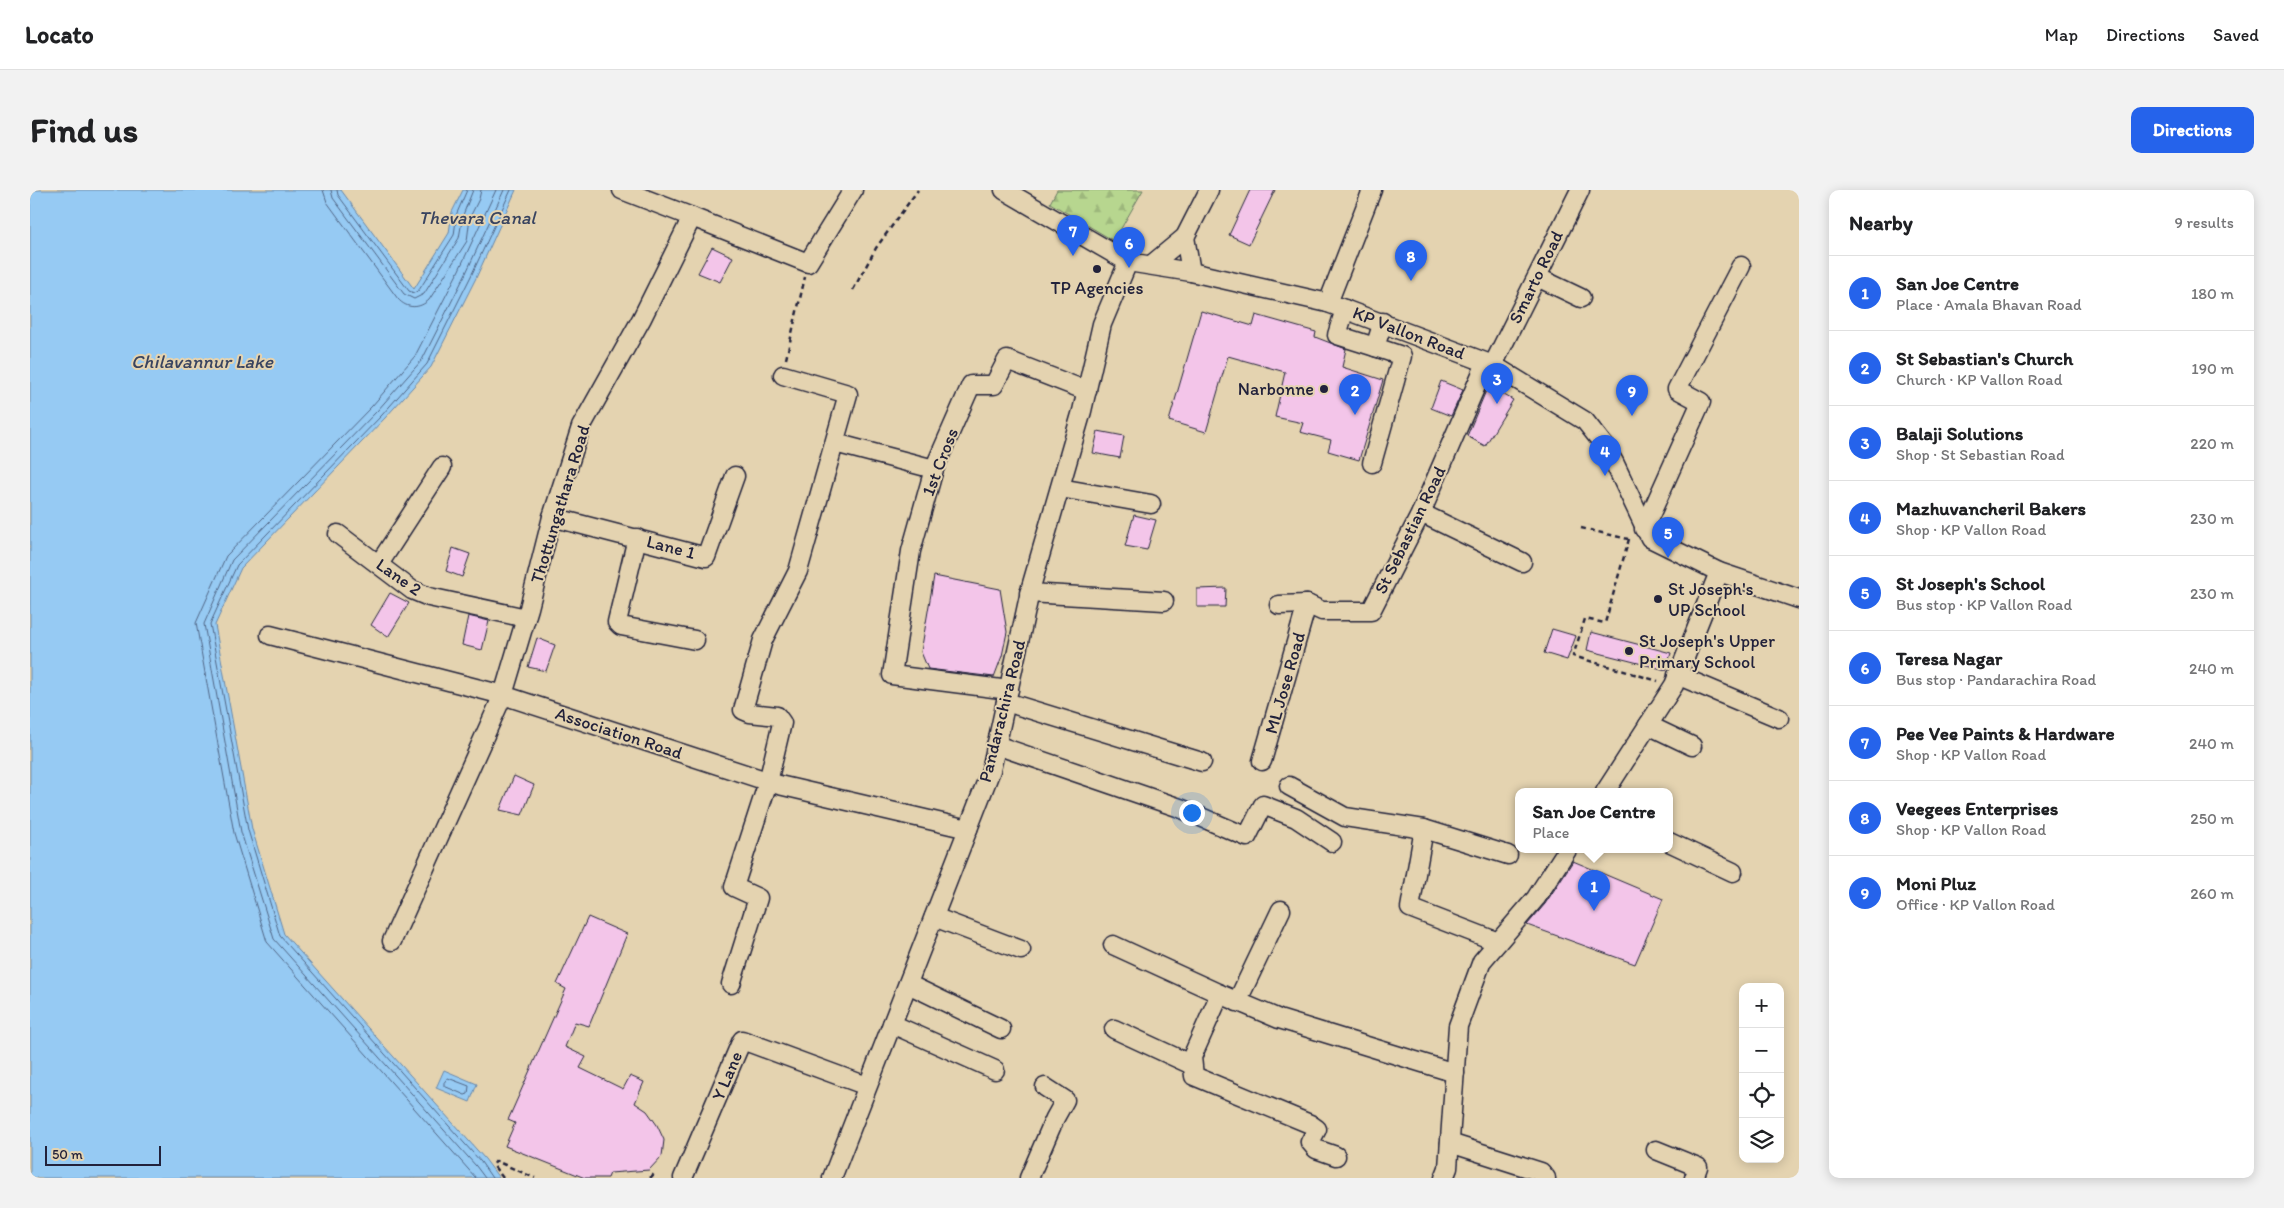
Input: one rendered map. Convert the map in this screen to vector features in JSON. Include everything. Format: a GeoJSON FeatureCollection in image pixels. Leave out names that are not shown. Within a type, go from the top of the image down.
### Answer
{"type":"FeatureCollection","features":[{"type":"Feature","properties":{"kind":"street"},"geometry":{"type":"LineString","coordinates":[[622,190],[808,263],[853,190]]}},
{"type":"Feature","properties":{"kind":"street","name":"KP Vallon Road"},"geometry":{"type":"LineString","coordinates":[[1004,190],[1128,262],[1191,272],[1337,306],[1490,364],[1585,422],[1604,445],[1614,462],[1647,534]]}},
{"type":"Feature","properties":{"kind":"street"},"geometry":{"type":"LineString","coordinates":[[1151,265],[1185,237],[1209,190]]}},
{"type":"Feature","properties":{"kind":"street"},"geometry":{"type":"LineString","coordinates":[[1372,190],[1337,306],[1336,335],[1402,356],[1372,463]]}},
{"type":"Feature","properties":{"kind":"street","name":"Smarto Road"},"geometry":{"type":"LineString","coordinates":[[1490,364],[1537,277],[1580,190]]}},
{"type":"Feature","properties":{"kind":"street","name":"Thottungathara Road"},"geometry":{"type":"LineString","coordinates":[[392,941],[503,695],[526,618],[552,516],[580,427],[642,318],[692,217]]}},
{"type":"Feature","properties":{"kind":"street"},"geometry":{"type":"LineString","coordinates":[[1185,237],[1191,272]]}},
{"type":"Feature","properties":{"kind":"street","name":"Pandarachira Road"},"geometry":{"type":"LineString","coordinates":[[832,1178],[991,770],[1030,593],[1087,391],[1102,324],[1128,262]]}},
{"type":"Feature","properties":{"kind":"street"},"geometry":{"type":"LineString","coordinates":[[1742,266],[1677,390],[1701,402],[1647,534],[1719,572],[1799,599]]}},
{"type":"Feature","properties":{"kind":"street"},"geometry":{"type":"LineString","coordinates":[[1537,277],[1581,298]]}},
{"type":"Feature","properties":{"kind":"street"},"geometry":{"type":"LineString","coordinates":[[1376,347],[1383,322]]}},
{"type":"Feature","properties":{"kind":"street","name":"1st Cross"},"geometry":{"type":"LineString","coordinates":[[1007,696],[892,675],[911,551],[934,469],[971,385],[994,385],[1007,360],[1087,391]]}},
{"type":"Feature","properties":{"kind":"street","name":"St Sebastian Road"},"geometry":{"type":"LineString","coordinates":[[1279,605],[1307,604],[1322,612],[1371,612],[1421,513],[1490,364]]}},
{"type":"Feature","properties":{"kind":"street"},"geometry":{"type":"LineString","coordinates":[[731,984],[758,898],[734,887],[768,782],[782,723],[777,716],[750,713],[744,710],[763,640],[798,571],[836,443],[848,394],[783,375]]}},
{"type":"Feature","properties":{"kind":"street"},"geometry":{"type":"LineString","coordinates":[[836,443],[934,469]]}},
{"type":"Feature","properties":{"kind":"street"},"geometry":{"type":"LineString","coordinates":[[379,564],[442,467]]}},
{"type":"Feature","properties":{"kind":"street","name":"Lane 1"},"geometry":{"type":"LineString","coordinates":[[552,516],[706,557],[735,476]]}},
{"type":"Feature","properties":{"kind":"street"},"geometry":{"type":"LineString","coordinates":[[1060,488],[1151,504]]}},
{"type":"Feature","properties":{"kind":"street"},"geometry":{"type":"LineString","coordinates":[[1421,513],[1522,562]]}},
{"type":"Feature","properties":{"kind":"street","name":"Lane 2"},"geometry":{"type":"LineString","coordinates":[[338,534],[412,590],[429,598],[526,618]]}},
{"type":"Feature","properties":{"kind":"street"},"geometry":{"type":"LineString","coordinates":[[637,538],[617,622],[621,626],[695,640]]}},
{"type":"Feature","properties":{"kind":"street"},"geometry":{"type":"LineString","coordinates":[[1607,788],[1676,680],[1719,572]]}},
{"type":"Feature","properties":{"kind":"street"},"geometry":{"type":"LineString","coordinates":[[1030,593],[1164,601]]}},
{"type":"Feature","properties":{"kind":"street","name":"ML Jose Road"},"geometry":{"type":"LineString","coordinates":[[1262,761],[1307,604]]}},
{"type":"Feature","properties":{"kind":"street","name":"Association Road"},"geometry":{"type":"LineString","coordinates":[[270,635],[503,695],[768,782],[968,829]]}},
{"type":"Feature","properties":{"kind":"street"},"geometry":{"type":"LineString","coordinates":[[1676,680],[1779,718]]}},
{"type":"Feature","properties":{"kind":"street"},"geometry":{"type":"LineString","coordinates":[[1007,696],[1202,762]]}},
{"type":"Feature","properties":{"kind":"street"},"geometry":{"type":"LineString","coordinates":[[1648,725],[1692,746]]}},
{"type":"Feature","properties":{"kind":"street"},"geometry":{"type":"LineString","coordinates":[[996,745],[1180,808],[1247,838],[1263,805],[1296,818],[1332,842]]}},
{"type":"Feature","properties":{"kind":"street"},"geometry":{"type":"LineString","coordinates":[[1289,786],[1345,817],[1424,829],[1508,855]]}},
{"type":"Feature","properties":{"kind":"street"},"geometry":{"type":"LineString","coordinates":[[1424,829],[1410,908],[1498,942]]}},
{"type":"Feature","properties":{"kind":"street"},"geometry":{"type":"LineString","coordinates":[[1673,844],[1733,872]]}},
{"type":"Feature","properties":{"kind":"street"},"geometry":{"type":"LineString","coordinates":[[1444,1178],[1448,1168],[1458,1026],[1482,961],[1536,898],[1565,853]]}},
{"type":"Feature","properties":{"kind":"street"},"geometry":{"type":"LineString","coordinates":[[1237,1002],[1281,910]]}},
{"type":"Feature","properties":{"kind":"street"},"geometry":{"type":"LineString","coordinates":[[934,917],[1020,950]]}},
{"type":"Feature","properties":{"kind":"street"},"geometry":{"type":"LineString","coordinates":[[1113,945],[1278,1019],[1455,1073]]}},
{"type":"Feature","properties":{"kind":"street"},"geometry":{"type":"LineString","coordinates":[[908,984],[1000,1029]]}},
{"type":"Feature","properties":{"kind":"street"},"geometry":{"type":"LineString","coordinates":[[1220,994],[1192,1057],[1194,1076],[1310,1124],[1317,1129],[1310,1142],[1316,1149],[1336,1156]]}},
{"type":"Feature","properties":{"kind":"street"},"geometry":{"type":"LineString","coordinates":[[892,1024],[995,1070]]}},
{"type":"Feature","properties":{"kind":"street"},"geometry":{"type":"LineString","coordinates":[[1114,1028],[1192,1064]]}},
{"type":"Feature","properties":{"kind":"street","name":"Y Lane"},"geometry":{"type":"LineString","coordinates":[[684,1178],[742,1040],[867,1086]]}},
{"type":"Feature","properties":{"kind":"street"},"geometry":{"type":"LineString","coordinates":[[1029,1178],[1054,1118],[1065,1100],[1045,1087]]}},
{"type":"Feature","properties":{"kind":"street"},"geometry":{"type":"LineString","coordinates":[[1450,1143],[1541,1172],[1546,1178]]}},
{"type":"Feature","properties":{"kind":"street"},"geometry":{"type":"LineString","coordinates":[[1656,1150],[1698,1167],[1694,1178]]}},
{"type":"Feature","properties":{"kind":"path"},"geometry":{"type":"LineString","coordinates":[[853,290],[876,248],[918,190]]}},
{"type":"Feature","properties":{"kind":"path"},"geometry":{"type":"LineString","coordinates":[[783,375],[808,263]]}},
{"type":"Feature","properties":{"kind":"path"},"geometry":{"type":"LineString","coordinates":[[1581,528],[1629,539],[1647,534]]}},
{"type":"Feature","properties":{"kind":"path"},"geometry":{"type":"LineString","coordinates":[[1629,539],[1605,623],[1585,619],[1573,656],[1676,680]]}},
{"type":"Feature","properties":{"kind":"path"},"geometry":{"type":"LineString","coordinates":[[503,1178],[493,1165],[496,1161],[535,1178]]}},
{"type":"Feature","properties":{"kind":"green space"},"geometry":{"type":"Polygon","coordinates":[[[1057,190],[1143,190],[1114,241],[1050,203],[1057,190]]]}},
{"type":"Feature","properties":{"kind":"water","name":"Chilavannur Lake"},"geometry":{"type":"Polygon","coordinates":[[[30,190],[341,190],[414,289],[449,233],[452,212],[463,190],[516,190],[476,278],[431,367],[385,418],[241,568],[215,625],[252,829],[284,934],[485,1159],[499,1178],[30,1178],[30,190]]]}},
{"type":"Feature","properties":{"kind":"water"},"geometry":{"type":"Polygon","coordinates":[[[444,1070],[477,1084],[470,1102],[436,1088],[444,1070]]]}},
{"type":"Feature","properties":{"kind":"building"},"geometry":{"type":"Polygon","coordinates":[[[1250,190],[1275,190],[1249,244],[1229,235],[1250,190]]]}},
{"type":"Feature","properties":{"kind":"building"},"geometry":{"type":"Polygon","coordinates":[[[712,247],[733,257],[720,282],[698,273],[712,247]]]}},
{"type":"Feature","properties":{"kind":"building"},"geometry":{"type":"Polygon","coordinates":[[[1201,311],[1253,326],[1256,315],[1316,332],[1315,337],[1346,349],[1342,367],[1383,380],[1359,460],[1328,451],[1331,440],[1300,432],[1303,423],[1275,417],[1285,372],[1228,356],[1206,432],[1169,421],[1201,311]]]}},
{"type":"Feature","properties":{"kind":"building"},"geometry":{"type":"Polygon","coordinates":[[[1441,381],[1463,390],[1451,416],[1431,408],[1441,381]]]}},
{"type":"Feature","properties":{"kind":"building"},"geometry":{"type":"Polygon","coordinates":[[[1488,386],[1513,400],[1485,446],[1467,436],[1488,386]]]}},
{"type":"Feature","properties":{"kind":"building"},"geometry":{"type":"Polygon","coordinates":[[[1098,431],[1124,436],[1120,458],[1093,453],[1098,431]]]}},
{"type":"Feature","properties":{"kind":"building"},"geometry":{"type":"Polygon","coordinates":[[[1134,515],[1156,520],[1147,550],[1125,546],[1134,515]]]}},
{"type":"Feature","properties":{"kind":"building"},"geometry":{"type":"Polygon","coordinates":[[[453,548],[470,554],[462,577],[446,571],[453,548]]]}},
{"type":"Feature","properties":{"kind":"building"},"geometry":{"type":"Polygon","coordinates":[[[934,576],[1000,589],[1007,632],[1002,656],[994,677],[928,669],[921,652],[934,576]]]}},
{"type":"Feature","properties":{"kind":"building"},"geometry":{"type":"Polygon","coordinates":[[[1226,588],[1225,607],[1197,607],[1197,589],[1226,588]]]}},
{"type":"Feature","properties":{"kind":"building"},"geometry":{"type":"Polygon","coordinates":[[[390,593],[409,603],[388,637],[371,625],[390,593]]]}},
{"type":"Feature","properties":{"kind":"building"},"geometry":{"type":"Polygon","coordinates":[[[468,616],[489,621],[482,650],[462,645],[468,616]]]}},
{"type":"Feature","properties":{"kind":"building"},"geometry":{"type":"Polygon","coordinates":[[[1552,629],[1576,636],[1567,660],[1544,653],[1552,629]]]}},
{"type":"Feature","properties":{"kind":"building","name":"St Joseph's Upper Primary School"},"geometry":{"type":"Polygon","coordinates":[[[1591,632],[1671,653],[1666,670],[1587,650],[1591,632]]]}},
{"type":"Feature","properties":{"kind":"building"},"geometry":{"type":"Polygon","coordinates":[[[537,638],[555,645],[546,671],[528,667],[537,638]]]}},
{"type":"Feature","properties":{"kind":"building"},"geometry":{"type":"Polygon","coordinates":[[[514,776],[534,785],[522,815],[500,810],[514,776]]]}},
{"type":"Feature","properties":{"kind":"building"},"geometry":{"type":"Polygon","coordinates":[[[1573,861],[1663,899],[1635,964],[1527,925],[1545,904],[1573,861]]]}},
{"type":"Feature","properties":{"kind":"building"},"geometry":{"type":"Polygon","coordinates":[[[588,917],[627,934],[589,1026],[575,1022],[565,1047],[586,1057],[580,1068],[623,1089],[630,1076],[644,1082],[635,1103],[647,1111],[657,1125],[664,1140],[662,1156],[649,1170],[610,1173],[608,1178],[585,1178],[505,1146],[515,1123],[508,1120],[566,989],[557,984],[588,917]]]}},
{"type":"Feature","properties":{"kind":"place","name":"Pee Vee Paints & Hardware"},"geometry":{"type":"Point","coordinates":[1073,256]}},
{"type":"Feature","properties":{"kind":"place","name":"Teresa Nagar"},"geometry":{"type":"Point","coordinates":[1129,268]}},
{"type":"Feature","properties":{"kind":"place","name":"TP Agencies"},"geometry":{"type":"Point","coordinates":[1097,269]}},
{"type":"Feature","properties":{"kind":"place","name":"Veegees Enterprises"},"geometry":{"type":"Point","coordinates":[1411,281]}},
{"type":"Feature","properties":{"kind":"place","name":"Narbonne"},"geometry":{"type":"Point","coordinates":[1324,389]}},
{"type":"Feature","properties":{"kind":"place","name":"Balaji Solutions"},"geometry":{"type":"Point","coordinates":[1497,404]}},
{"type":"Feature","properties":{"kind":"place","name":"St Sebastian's Church"},"geometry":{"type":"Point","coordinates":[1355,415]}},
{"type":"Feature","properties":{"kind":"place","name":"Moni Pluz"},"geometry":{"type":"Point","coordinates":[1632,416]}},
{"type":"Feature","properties":{"kind":"place","name":"Mazhuvancheril Bakers"},"geometry":{"type":"Point","coordinates":[1605,476]}},
{"type":"Feature","properties":{"kind":"place","name":"St Joseph's School"},"geometry":{"type":"Point","coordinates":[1668,558]}},
{"type":"Feature","properties":{"kind":"place","name":"St Joseph's UP School"},"geometry":{"type":"Point","coordinates":[1658,599]}},
{"type":"Feature","properties":{"kind":"place","name":"St Joseph's Upper Primary School"},"geometry":{"type":"Point","coordinates":[1629,651]}},
{"type":"Feature","properties":{"kind":"place","name":"San Joe Centre"},"geometry":{"type":"Point","coordinates":[1594,911]}},
{"type":"Feature","properties":{"kind":"water label","name":"Thevara Canal"},"geometry":{"type":"Point","coordinates":[477,217]}}]}
